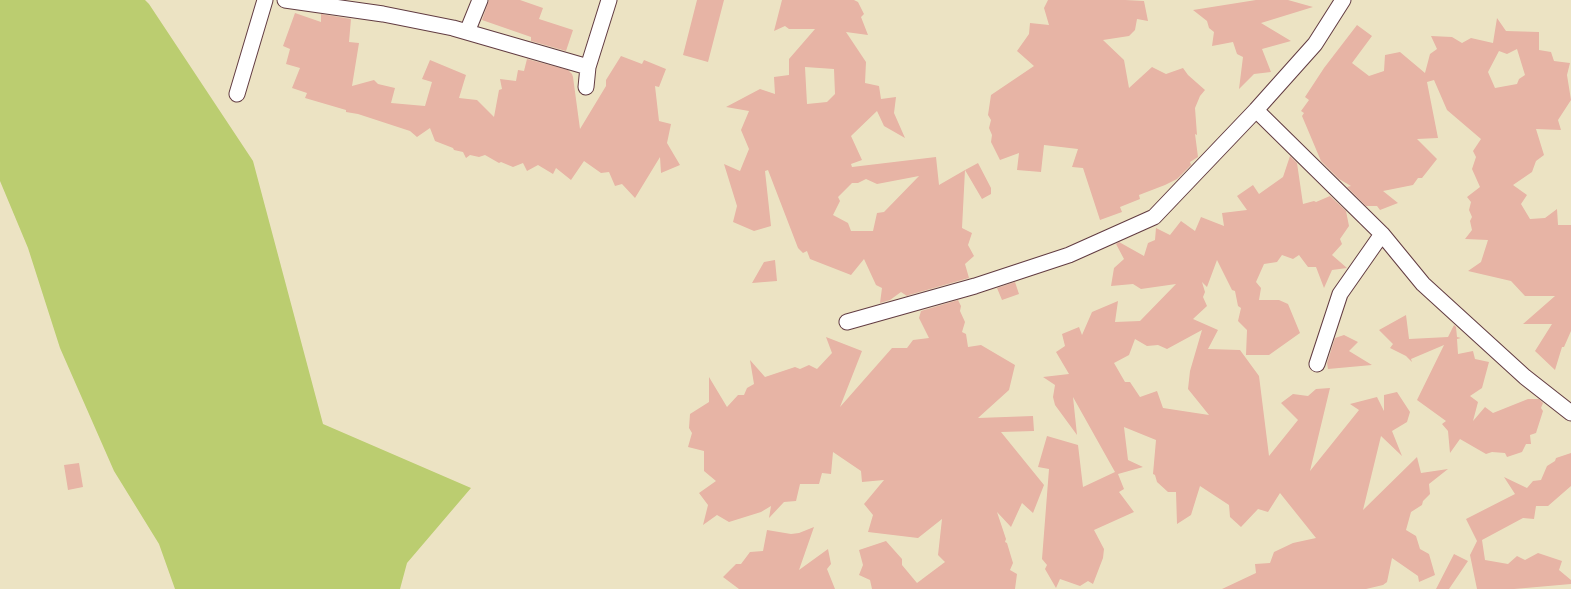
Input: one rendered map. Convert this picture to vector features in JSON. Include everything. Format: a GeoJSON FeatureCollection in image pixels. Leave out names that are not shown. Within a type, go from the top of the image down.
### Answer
{"type":"FeatureCollection","features":[{"type":"Feature","properties":{"kind":"street"},"geometry":{"type":"LineString","coordinates":[[237,94],[264,0]]}},
{"type":"Feature","properties":{"kind":"street"},"geometry":{"type":"LineString","coordinates":[[285,0],[383,14],[453,28],[588,67]]}},
{"type":"Feature","properties":{"kind":"street"},"geometry":{"type":"LineString","coordinates":[[467,32],[480,0]]}},
{"type":"Feature","properties":{"kind":"street"},"geometry":{"type":"LineString","coordinates":[[586,86],[588,67],[609,0]]}},
{"type":"Feature","properties":{"kind":"street"},"geometry":{"type":"LineString","coordinates":[[847,322],[975,286],[1069,255],[1154,217],[1256,110],[1315,44],[1343,0]]}},
{"type":"Feature","properties":{"kind":"street"},"geometry":{"type":"LineString","coordinates":[[1256,110],[1382,234],[1423,284],[1525,377],[1571,412]]}},
{"type":"Feature","properties":{"kind":"street"},"geometry":{"type":"LineString","coordinates":[[1316,364],[1340,294],[1382,234]]}},
{"type":"Feature","properties":{"kind":"green space"},"geometry":{"type":"Polygon","coordinates":[[[0,0],[145,0],[149,4],[253,161],[323,424],[471,488],[407,563],[400,589],[175,589],[159,544],[114,471],[60,348],[28,248],[0,181],[0,0]]]}},
{"type":"Feature","properties":{"kind":"building"},"geometry":{"type":"Polygon","coordinates":[[[489,0],[520,0],[543,8],[539,19],[573,30],[566,51],[531,41],[531,37],[482,20],[489,0]]]}},
{"type":"Feature","properties":{"kind":"building"},"geometry":{"type":"Polygon","coordinates":[[[697,0],[724,0],[708,62],[683,55],[697,0]]]}},
{"type":"Feature","properties":{"kind":"building"},"geometry":{"type":"Polygon","coordinates":[[[782,0],[854,0],[858,2],[864,14],[861,17],[868,35],[846,32],[866,62],[865,83],[879,86],[881,99],[896,97],[894,113],[905,138],[884,126],[877,111],[851,136],[862,160],[851,164],[852,167],[936,157],[939,185],[965,170],[962,228],[972,233],[968,245],[974,256],[965,264],[969,278],[907,296],[901,292],[890,300],[880,303],[882,288],[876,285],[864,259],[851,275],[810,259],[807,251],[803,253],[798,248],[768,170],[765,171],[771,226],[754,231],[733,222],[737,206],[724,164],[740,171],[749,149],[741,130],[749,111],[726,107],[760,89],[775,94],[774,77],[789,75],[789,59],[815,29],[789,29],[785,26],[774,31],[782,0]],[[805,67],[807,104],[827,102],[835,94],[834,69],[805,67]],[[919,176],[877,184],[866,179],[858,183],[852,183],[838,197],[840,201],[833,215],[848,223],[851,231],[873,231],[877,213],[884,212],[919,176]]]}},
{"type":"Feature","properties":{"kind":"building"},"geometry":{"type":"Polygon","coordinates":[[[1048,0],[1144,1],[1148,21],[1137,19],[1135,30],[1129,36],[1103,40],[1124,60],[1129,88],[1152,67],[1166,74],[1183,68],[1188,75],[1205,90],[1200,96],[1195,108],[1197,135],[1195,134],[1198,157],[1190,162],[1191,165],[1177,179],[1139,195],[1140,199],[1120,207],[1122,212],[1100,220],[1083,168],[1072,167],[1078,149],[1044,145],[1041,172],[1017,170],[1019,153],[1000,160],[991,142],[992,135],[989,128],[991,120],[988,115],[991,95],[1034,66],[1017,51],[1029,34],[1030,23],[1049,25],[1044,8],[1048,0]]]}},
{"type":"Feature","properties":{"kind":"building"},"geometry":{"type":"Polygon","coordinates":[[[1256,0],[1288,0],[1313,7],[1261,23],[1291,41],[1262,49],[1271,72],[1254,74],[1239,89],[1243,57],[1237,54],[1233,42],[1212,46],[1214,32],[1209,28],[1207,21],[1193,10],[1256,0]]]}},
{"type":"Feature","properties":{"kind":"building"},"geometry":{"type":"Polygon","coordinates":[[[295,13],[321,22],[321,14],[351,19],[349,42],[359,43],[352,86],[374,80],[378,84],[395,88],[391,103],[425,106],[432,82],[422,79],[430,60],[466,75],[459,98],[477,100],[494,117],[499,90],[502,89],[500,79],[516,81],[518,70],[524,71],[527,59],[568,70],[573,77],[580,129],[606,86],[606,80],[621,56],[642,64],[644,60],[666,69],[659,87],[655,86],[659,121],[671,124],[667,143],[680,165],[661,173],[660,157],[635,198],[622,184],[615,186],[609,172],[601,173],[584,161],[571,180],[556,168],[553,174],[538,165],[527,171],[523,163],[513,167],[501,162],[499,163],[485,155],[479,157],[470,155],[466,158],[463,152],[454,150],[453,148],[435,141],[430,128],[417,137],[410,131],[305,98],[307,93],[292,88],[300,68],[286,64],[290,49],[283,46],[295,13]]]}},
{"type":"Feature","properties":{"kind":"building"},"geometry":{"type":"Polygon","coordinates":[[[1497,18],[1506,31],[1539,32],[1539,50],[1551,52],[1554,61],[1570,63],[1567,75],[1571,100],[1558,120],[1561,130],[1536,129],[1544,155],[1536,161],[1532,172],[1513,185],[1527,195],[1521,204],[1530,219],[1545,218],[1557,209],[1558,225],[1571,225],[1571,331],[1564,347],[1562,347],[1555,370],[1535,351],[1552,324],[1523,324],[1555,296],[1525,296],[1511,281],[1468,271],[1481,262],[1488,240],[1465,239],[1472,230],[1470,221],[1472,217],[1469,210],[1471,202],[1467,197],[1480,187],[1472,169],[1476,157],[1473,151],[1481,139],[1447,110],[1434,80],[1427,82],[1438,138],[1417,139],[1437,159],[1422,178],[1418,178],[1413,185],[1383,191],[1398,203],[1380,210],[1377,206],[1366,206],[1347,187],[1351,186],[1339,179],[1321,161],[1302,116],[1304,113],[1301,111],[1309,100],[1305,97],[1324,68],[1357,25],[1372,36],[1352,63],[1369,76],[1384,71],[1385,55],[1400,52],[1425,73],[1430,54],[1437,49],[1431,36],[1452,37],[1462,43],[1471,38],[1493,43],[1497,18]],[[1517,49],[1507,54],[1499,51],[1488,72],[1495,88],[1517,84],[1519,79],[1525,75],[1517,49]]]}},
{"type":"Feature","properties":{"kind":"building"},"geometry":{"type":"Polygon","coordinates":[[[1290,156],[1297,163],[1303,204],[1314,201],[1316,202],[1330,196],[1346,211],[1349,226],[1340,239],[1342,244],[1332,255],[1347,268],[1332,270],[1324,288],[1316,267],[1308,267],[1299,255],[1293,259],[1282,255],[1277,262],[1264,264],[1256,282],[1261,288],[1259,300],[1279,300],[1288,304],[1300,333],[1269,355],[1246,355],[1247,330],[1238,321],[1241,308],[1238,306],[1235,291],[1232,290],[1217,260],[1207,287],[1202,282],[1205,292],[1203,297],[1207,306],[1193,319],[1218,330],[1208,349],[1240,350],[1259,376],[1269,456],[1298,420],[1281,403],[1293,394],[1308,396],[1316,389],[1330,388],[1310,471],[1359,410],[1350,404],[1377,397],[1384,411],[1384,395],[1397,392],[1410,412],[1407,422],[1392,431],[1402,456],[1381,436],[1363,510],[1417,457],[1421,473],[1448,469],[1429,484],[1430,494],[1423,501],[1422,505],[1411,512],[1406,530],[1416,536],[1420,549],[1429,554],[1435,575],[1419,582],[1418,576],[1392,558],[1387,582],[1383,585],[1366,589],[1222,589],[1256,573],[1255,564],[1270,563],[1274,552],[1293,543],[1316,538],[1280,493],[1268,512],[1258,509],[1241,527],[1230,517],[1229,505],[1200,486],[1191,515],[1177,524],[1176,492],[1168,492],[1157,482],[1155,475],[1153,474],[1156,440],[1124,427],[1128,460],[1143,467],[1118,474],[1124,489],[1119,492],[1134,512],[1094,530],[1104,549],[1103,558],[1093,584],[1088,581],[1080,586],[1060,579],[1056,588],[1045,569],[1047,565],[1042,559],[1049,469],[1038,467],[1047,436],[1078,445],[1083,487],[1115,472],[1073,397],[1077,435],[1055,405],[1053,397],[1055,385],[1043,377],[1069,374],[1056,352],[1065,346],[1062,334],[1079,327],[1082,335],[1092,312],[1118,301],[1115,322],[1140,321],[1176,284],[1141,289],[1133,284],[1111,286],[1114,268],[1124,259],[1116,244],[1119,242],[1144,256],[1148,243],[1155,240],[1156,228],[1170,235],[1181,221],[1195,231],[1201,217],[1224,226],[1222,213],[1247,210],[1237,196],[1253,185],[1259,194],[1283,177],[1290,156]],[[1202,330],[1167,349],[1158,345],[1147,346],[1135,339],[1129,355],[1114,363],[1125,382],[1130,382],[1140,397],[1157,391],[1163,408],[1209,415],[1188,389],[1190,371],[1202,330]]]}},
{"type":"Feature","properties":{"kind":"building"},"geometry":{"type":"Polygon","coordinates":[[[978,163],[991,188],[991,194],[982,199],[965,170],[978,163]]]}},
{"type":"Feature","properties":{"kind":"building"},"geometry":{"type":"Polygon","coordinates":[[[775,260],[777,281],[752,283],[764,262],[775,260]]]}},
{"type":"Feature","properties":{"kind":"building"},"geometry":{"type":"Polygon","coordinates":[[[1015,282],[1019,294],[1002,300],[997,288],[1015,282]]]}},
{"type":"Feature","properties":{"kind":"building"},"geometry":{"type":"Polygon","coordinates":[[[958,300],[961,306],[960,311],[965,322],[962,332],[966,334],[968,347],[981,345],[1015,365],[1009,390],[978,418],[1033,416],[1034,431],[1001,432],[1044,485],[1033,513],[1022,503],[1011,527],[997,512],[1006,539],[1005,542],[1007,543],[1013,563],[1010,570],[1017,574],[1015,589],[872,589],[870,580],[859,575],[863,565],[859,550],[886,541],[902,559],[902,565],[917,583],[945,562],[938,555],[942,519],[918,538],[868,532],[873,515],[864,504],[884,480],[862,482],[861,471],[833,452],[831,474],[822,473],[819,484],[800,484],[796,501],[784,502],[769,518],[771,506],[761,512],[729,522],[717,515],[703,525],[708,505],[699,493],[716,481],[704,471],[704,451],[688,447],[692,433],[689,428],[690,414],[709,402],[709,377],[727,407],[738,395],[744,395],[747,388],[754,384],[750,360],[765,377],[795,367],[800,369],[809,365],[817,369],[832,353],[826,337],[862,351],[840,407],[892,348],[907,348],[913,340],[929,338],[919,318],[921,311],[958,300]]]}},
{"type":"Feature","properties":{"kind":"building"},"geometry":{"type":"Polygon","coordinates":[[[1406,315],[1409,339],[1448,337],[1454,325],[1456,327],[1457,337],[1461,338],[1457,339],[1458,354],[1473,351],[1475,359],[1489,362],[1482,388],[1470,396],[1478,402],[1473,421],[1485,407],[1493,413],[1528,399],[1539,399],[1543,403],[1541,408],[1543,411],[1536,433],[1530,435],[1531,444],[1526,444],[1522,452],[1507,457],[1505,453],[1492,452],[1486,454],[1460,439],[1450,453],[1448,431],[1442,424],[1446,421],[1417,400],[1444,345],[1411,359],[1412,362],[1406,356],[1390,348],[1393,344],[1379,330],[1406,315]]]}},
{"type":"Feature","properties":{"kind":"building"},"geometry":{"type":"Polygon","coordinates":[[[1344,335],[1358,342],[1349,351],[1372,365],[1328,369],[1327,363],[1335,338],[1344,335]]]}},
{"type":"Feature","properties":{"kind":"building"},"geometry":{"type":"Polygon","coordinates":[[[1571,453],[1571,486],[1548,506],[1536,506],[1534,519],[1523,518],[1482,540],[1485,560],[1508,564],[1517,556],[1525,560],[1538,553],[1562,561],[1559,570],[1571,580],[1571,584],[1514,589],[1477,589],[1470,555],[1477,541],[1466,519],[1515,494],[1504,477],[1527,488],[1533,481],[1541,480],[1547,466],[1555,461],[1556,458],[1571,453]]]}},
{"type":"Feature","properties":{"kind":"building"},"geometry":{"type":"Polygon","coordinates":[[[79,463],[83,487],[68,490],[64,465],[79,463]]]}},
{"type":"Feature","properties":{"kind":"building"},"geometry":{"type":"Polygon","coordinates":[[[814,527],[799,570],[828,549],[831,564],[827,569],[835,589],[739,589],[723,577],[736,564],[741,564],[750,552],[763,551],[767,530],[791,534],[799,533],[814,527]]]}},
{"type":"Feature","properties":{"kind":"building"},"geometry":{"type":"Polygon","coordinates":[[[1454,554],[1468,561],[1449,589],[1436,589],[1454,554]]]}}]}
